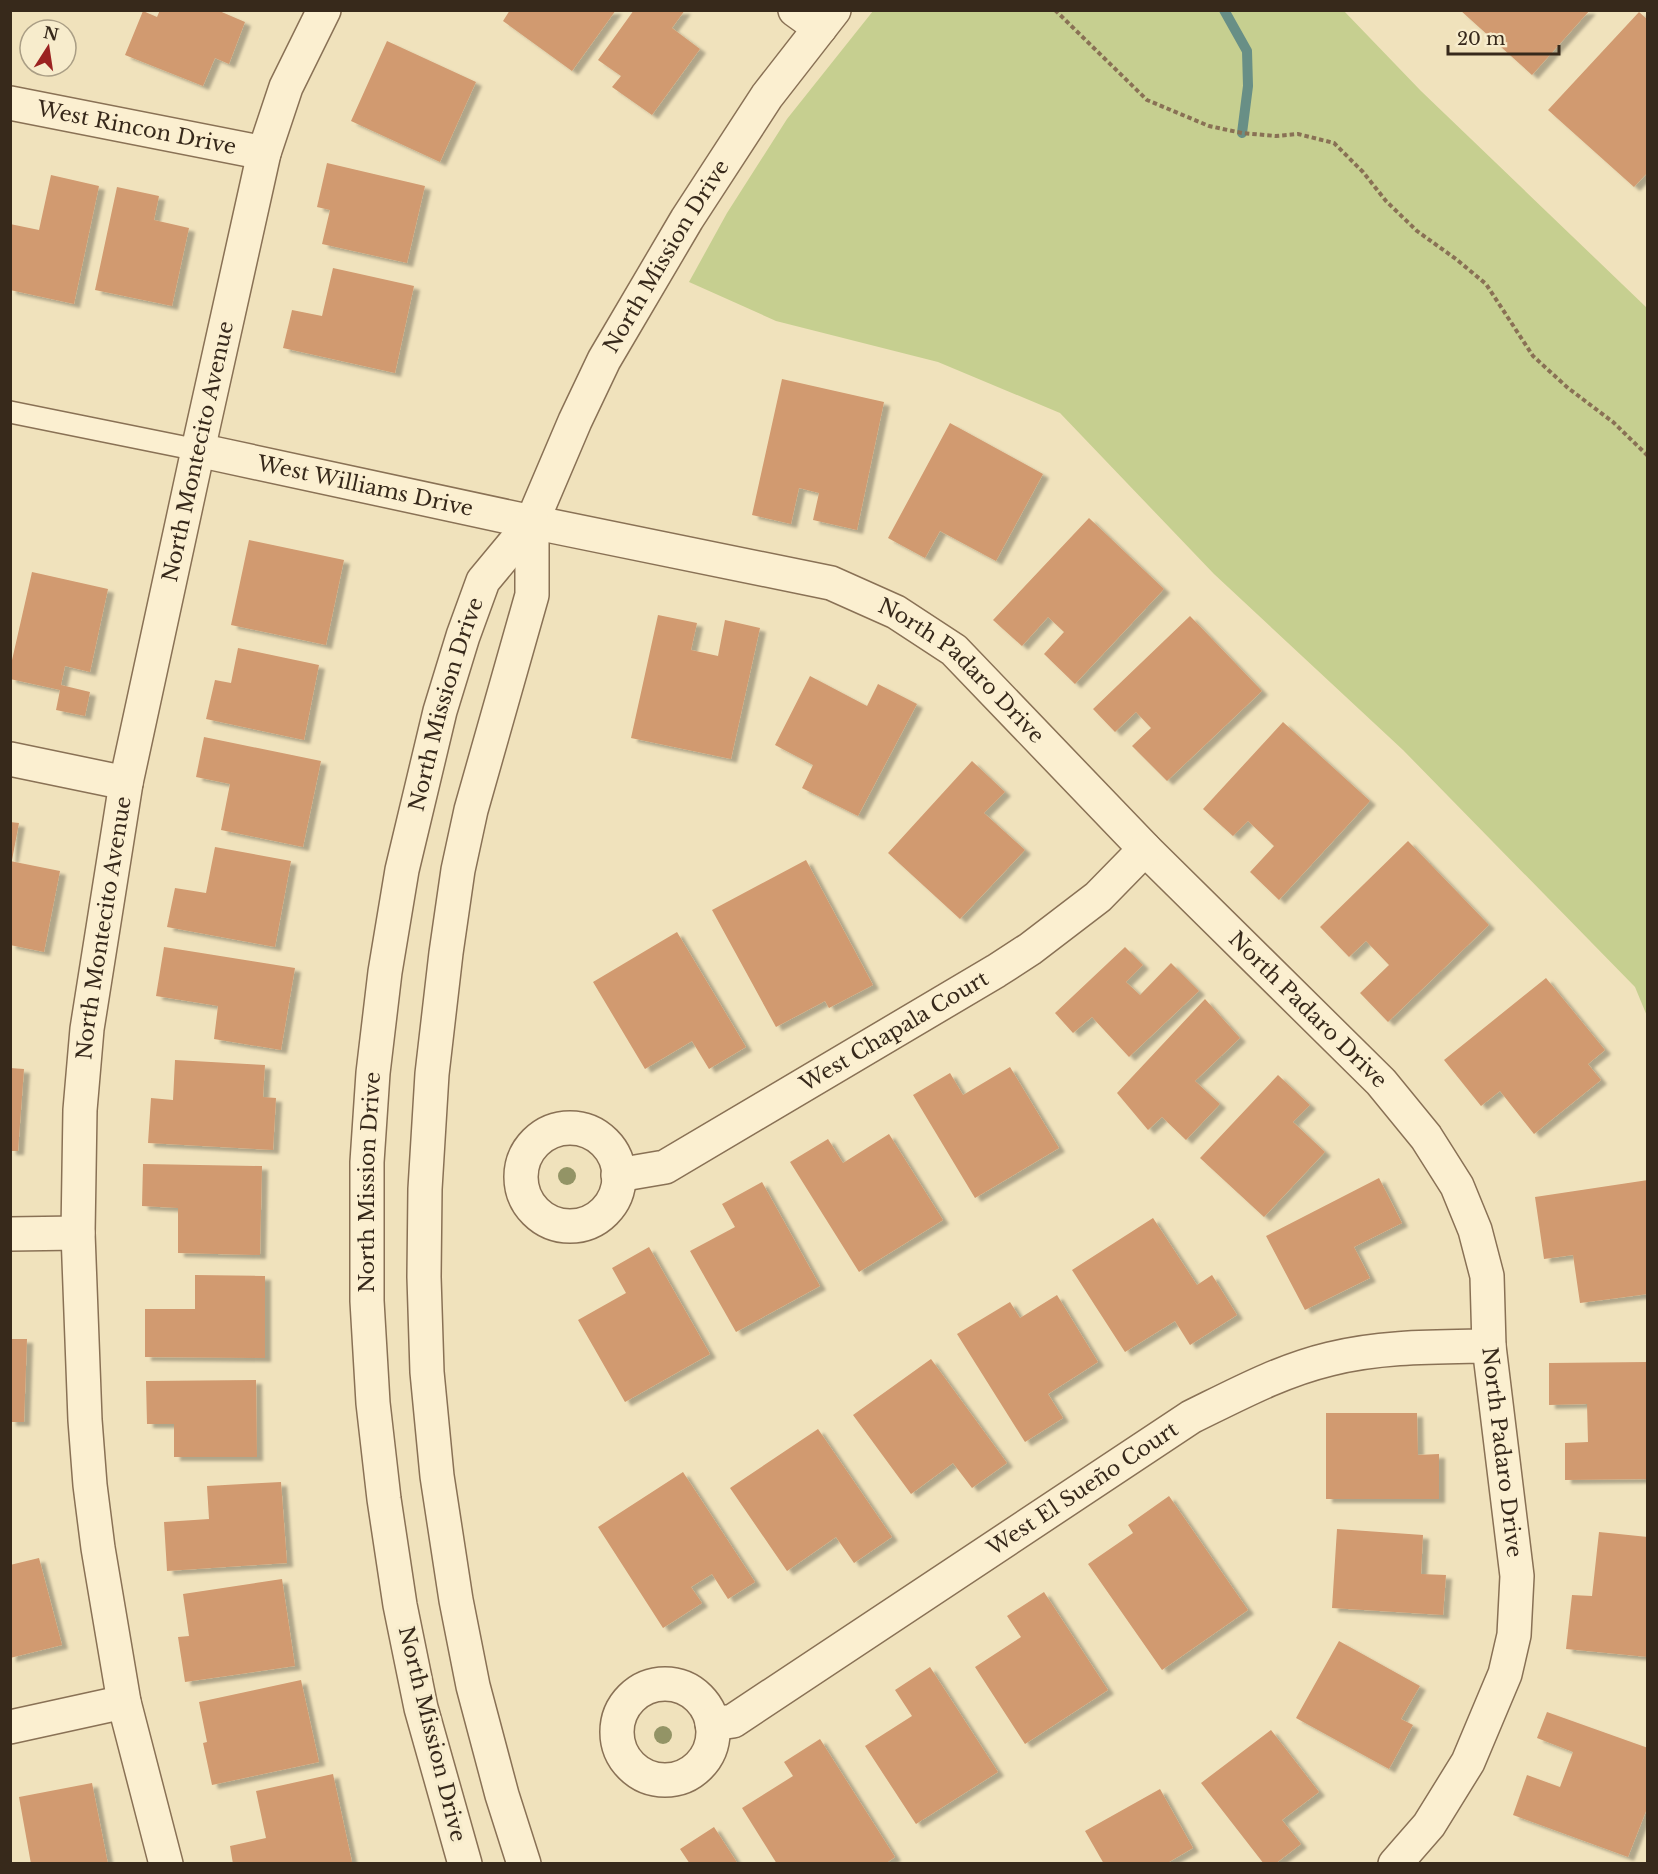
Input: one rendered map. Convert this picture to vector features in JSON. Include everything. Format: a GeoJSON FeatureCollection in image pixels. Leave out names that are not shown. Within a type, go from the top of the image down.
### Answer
{"type":"FeatureCollection","features":[{"type":"Feature","properties":{"kind":"street","name":"North Montecito Avenue"},"geometry":{"type":"LineString","coordinates":[[166,1863],[124,1702],[98,1548],[90,1485],[85,1420],[78,1233],[80,1110],[87,1029],[126,783],[198,450],[264,153],[286,87],[324,10]]}},
{"type":"Feature","properties":{"kind":"street","name":"North Mission Drive"},"geometry":{"type":"LineString","coordinates":[[465,1863],[421,1708],[400,1605],[384,1499],[373,1403],[367,1301],[367,1162],[385,972],[402,870],[440,711],[483,581],[532,522],[575,420],[609,350],[687,219],[816,16]]}},
{"type":"Feature","properties":{"kind":"street","name":"West Rincon Drive"},"geometry":{"type":"LineString","coordinates":[[10,103],[264,153]]}},
{"type":"Feature","properties":{"kind":"street","name":"West Williams Drive"},"geometry":{"type":"LineString","coordinates":[[198,450],[532,522]]}},
{"type":"Feature","properties":{"kind":"street","name":"North Mission Drive"},"geometry":{"type":"LineString","coordinates":[[524,1863],[502,1795],[473,1686],[456,1600],[437,1476],[427,1372],[424,1277],[425,1189],[432,1074],[455,890],[474,799],[532,595],[532,522]]}},
{"type":"Feature","properties":{"kind":"street","name":"North Padaro Drive"},"geometry":{"type":"LineString","coordinates":[[532,522],[831,583],[896,612],[954,650],[1145,849],[1381,1082],[1426,1137],[1457,1186],[1475,1230],[1487,1276],[1489,1346],[1517,1576],[1514,1635],[1505,1674],[1468,1762],[1430,1825],[1395,1863]]}},
{"type":"Feature","properties":{"kind":"street"},"geometry":{"type":"LineString","coordinates":[[10,759],[126,783]]}},
{"type":"Feature","properties":{"kind":"street","name":"West Chapala Court"},"geometry":{"type":"LineString","coordinates":[[618,1174],[665,1167],[996,971],[1030,950],[1098,897],[1145,849]]}},
{"type":"Feature","properties":{"kind":"street"},"geometry":{"type":"LineString","coordinates":[[10,1234],[78,1233]]}},
{"type":"Feature","properties":{"kind":"street","name":"West El Sueño Court"},"geometry":{"type":"LineString","coordinates":[[712,1724],[733,1721],[1191,1417],[1272,1378],[1330,1359],[1396,1348],[1489,1346]]}},
{"type":"Feature","properties":{"kind":"street"},"geometry":{"type":"LineString","coordinates":[[10,1727],[124,1702]]}},
{"type":"Feature","properties":{"kind":"lane"},"geometry":{"type":"LineString","coordinates":[[10,412],[198,450]]}},
{"type":"Feature","properties":{"kind":"path"},"geometry":{"type":"LineString","coordinates":[[1055,10],[1146,100],[1209,126],[1253,134],[1276,136],[1298,134],[1334,142],[1386,201],[1417,231],[1486,284],[1533,356],[1568,388],[1613,422],[1647,456]]}},
{"type":"Feature","properties":{"kind":"green space"},"geometry":{"type":"Polygon","coordinates":[[[873,11],[1344,11],[1421,91],[1647,308],[1647,1016],[1635,987],[1403,750],[1214,574],[1060,413],[938,362],[776,321],[689,282],[727,213],[787,119],[873,11]]]}},
{"type":"Feature","properties":{"kind":"building"},"geometry":{"type":"Polygon","coordinates":[[[160,10],[217,10],[245,22],[229,64],[215,58],[203,86],[125,55],[143,11],[157,17],[160,10]]]}},
{"type":"Feature","properties":{"kind":"building"},"geometry":{"type":"Polygon","coordinates":[[[510,10],[616,10],[572,71],[503,21],[510,10]]]}},
{"type":"Feature","properties":{"kind":"building"},"geometry":{"type":"Polygon","coordinates":[[[634,10],[685,10],[672,28],[700,49],[652,115],[612,87],[621,76],[598,60],[634,10]]]}},
{"type":"Feature","properties":{"kind":"building"},"geometry":{"type":"Polygon","coordinates":[[[1460,10],[1590,10],[1532,75],[1460,10]]]}},
{"type":"Feature","properties":{"kind":"building"},"geometry":{"type":"Polygon","coordinates":[[[1639,12],[1648,20],[1648,172],[1634,187],[1548,110],[1639,12]]]}},
{"type":"Feature","properties":{"kind":"building"},"geometry":{"type":"Polygon","coordinates":[[[387,41],[476,82],[440,162],[351,121],[387,41]]]}},
{"type":"Feature","properties":{"kind":"building"},"geometry":{"type":"Polygon","coordinates":[[[327,163],[425,186],[407,263],[322,244],[330,210],[317,207],[327,163]]]}},
{"type":"Feature","properties":{"kind":"building"},"geometry":{"type":"Polygon","coordinates":[[[51,175],[99,186],[74,304],[10,290],[10,224],[39,230],[51,175]]]}},
{"type":"Feature","properties":{"kind":"building"},"geometry":{"type":"Polygon","coordinates":[[[117,187],[159,196],[154,220],[189,228],[172,306],[95,290],[117,187]]]}},
{"type":"Feature","properties":{"kind":"building"},"geometry":{"type":"Polygon","coordinates":[[[333,268],[414,286],[395,373],[283,348],[292,310],[322,316],[333,268]]]}},
{"type":"Feature","properties":{"kind":"building"},"geometry":{"type":"Polygon","coordinates":[[[782,379],[884,402],[857,530],[813,520],[819,493],[799,488],[791,524],[752,515],[782,379]]]}},
{"type":"Feature","properties":{"kind":"building"},"geometry":{"type":"Polygon","coordinates":[[[950,423],[1043,474],[996,561],[940,531],[925,558],[888,538],[950,423]]]}},
{"type":"Feature","properties":{"kind":"building"},"geometry":{"type":"Polygon","coordinates":[[[1089,518],[1164,589],[1075,684],[1044,654],[1064,632],[1048,617],[1022,646],[993,620],[1089,518]]]}},
{"type":"Feature","properties":{"kind":"building"},"geometry":{"type":"Polygon","coordinates":[[[249,540],[344,560],[326,645],[231,625],[249,540]]]}},
{"type":"Feature","properties":{"kind":"building"},"geometry":{"type":"Polygon","coordinates":[[[32,572],[108,589],[90,672],[65,666],[61,685],[90,692],[85,716],[56,710],[60,690],[10,679],[10,669],[32,572]]]}},
{"type":"Feature","properties":{"kind":"building"},"geometry":{"type":"Polygon","coordinates":[[[658,615],[697,623],[691,650],[718,656],[725,620],[760,628],[731,759],[631,738],[658,615]]]}},
{"type":"Feature","properties":{"kind":"building"},"geometry":{"type":"Polygon","coordinates":[[[1190,616],[1262,691],[1167,781],[1132,746],[1151,728],[1136,712],[1115,732],[1093,709],[1190,616]]]}},
{"type":"Feature","properties":{"kind":"building"},"geometry":{"type":"Polygon","coordinates":[[[238,648],[319,665],[304,740],[206,719],[215,680],[231,683],[238,648]]]}},
{"type":"Feature","properties":{"kind":"building"},"geometry":{"type":"Polygon","coordinates":[[[810,676],[867,706],[878,684],[917,704],[858,816],[802,788],[813,765],[775,745],[810,676]]]}},
{"type":"Feature","properties":{"kind":"building"},"geometry":{"type":"Polygon","coordinates":[[[1283,722],[1370,801],[1279,900],[1250,872],[1274,846],[1248,821],[1233,836],[1203,809],[1283,722]]]}},
{"type":"Feature","properties":{"kind":"building"},"geometry":{"type":"Polygon","coordinates":[[[204,737],[321,761],[303,847],[221,830],[230,784],[196,777],[204,737]]]}},
{"type":"Feature","properties":{"kind":"building"},"geometry":{"type":"Polygon","coordinates":[[[972,761],[1005,792],[984,813],[1025,850],[960,919],[888,853],[972,761]]]}},
{"type":"Feature","properties":{"kind":"building"},"geometry":{"type":"Polygon","coordinates":[[[10,822],[19,823],[12,860],[10,859],[10,822]]]}},
{"type":"Feature","properties":{"kind":"building"},"geometry":{"type":"Polygon","coordinates":[[[1408,841],[1489,925],[1388,1022],[1360,993],[1389,965],[1366,941],[1349,957],[1320,927],[1408,841]]]}},
{"type":"Feature","properties":{"kind":"building"},"geometry":{"type":"Polygon","coordinates":[[[215,847],[291,861],[275,947],[167,927],[175,888],[206,893],[215,847]]]}},
{"type":"Feature","properties":{"kind":"building"},"geometry":{"type":"Polygon","coordinates":[[[806,860],[873,985],[829,1008],[825,1001],[776,1027],[712,910],[806,860]]]}},
{"type":"Feature","properties":{"kind":"building"},"geometry":{"type":"Polygon","coordinates":[[[10,861],[60,871],[44,952],[10,945],[10,861]]]}},
{"type":"Feature","properties":{"kind":"building"},"geometry":{"type":"Polygon","coordinates":[[[677,932],[746,1047],[709,1069],[692,1041],[645,1069],[593,982],[677,932]]]}},
{"type":"Feature","properties":{"kind":"building"},"geometry":{"type":"Polygon","coordinates":[[[164,947],[295,968],[281,1050],[214,1039],[218,1006],[156,996],[164,947]]]}},
{"type":"Feature","properties":{"kind":"building"},"geometry":{"type":"Polygon","coordinates":[[[1125,947],[1143,965],[1126,982],[1140,995],[1171,963],[1199,991],[1129,1057],[1092,1017],[1073,1033],[1055,1013],[1125,947]]]}},
{"type":"Feature","properties":{"kind":"building"},"geometry":{"type":"Polygon","coordinates":[[[1546,978],[1605,1050],[1588,1064],[1601,1080],[1534,1134],[1500,1091],[1481,1106],[1444,1060],[1546,978]]]}},
{"type":"Feature","properties":{"kind":"building"},"geometry":{"type":"Polygon","coordinates":[[[1205,999],[1240,1038],[1195,1081],[1220,1104],[1186,1140],[1162,1117],[1148,1130],[1117,1093],[1205,999]]]}},
{"type":"Feature","properties":{"kind":"building"},"geometry":{"type":"Polygon","coordinates":[[[175,1060],[265,1065],[263,1097],[276,1098],[273,1150],[148,1143],[151,1098],[173,1100],[175,1060]]]}},
{"type":"Feature","properties":{"kind":"building"},"geometry":{"type":"Polygon","coordinates":[[[1010,1067],[1059,1148],[975,1198],[913,1095],[950,1073],[963,1095],[1010,1067]]]}},
{"type":"Feature","properties":{"kind":"building"},"geometry":{"type":"Polygon","coordinates":[[[10,1068],[24,1069],[18,1151],[10,1151],[10,1068]]]}},
{"type":"Feature","properties":{"kind":"building"},"geometry":{"type":"Polygon","coordinates":[[[1278,1075],[1310,1105],[1293,1122],[1325,1152],[1264,1217],[1200,1158],[1278,1075]]]}},
{"type":"Feature","properties":{"kind":"building"},"geometry":{"type":"Polygon","coordinates":[[[889,1134],[943,1220],[859,1272],[790,1162],[828,1139],[843,1163],[889,1134]]]}},
{"type":"Feature","properties":{"kind":"building"},"geometry":{"type":"Polygon","coordinates":[[[143,1164],[262,1166],[260,1255],[178,1253],[178,1208],[142,1206],[143,1164]]]}},
{"type":"Feature","properties":{"kind":"building"},"geometry":{"type":"Polygon","coordinates":[[[1379,1178],[1402,1223],[1354,1247],[1370,1278],[1305,1310],[1266,1236],[1379,1178]]]}},
{"type":"Feature","properties":{"kind":"building"},"geometry":{"type":"Polygon","coordinates":[[[1648,1180],[1648,1294],[1580,1303],[1573,1255],[1544,1259],[1535,1197],[1648,1180]]]}},
{"type":"Feature","properties":{"kind":"building"},"geometry":{"type":"Polygon","coordinates":[[[762,1182],[820,1286],[736,1332],[690,1251],[735,1227],[722,1204],[762,1182]]]}},
{"type":"Feature","properties":{"kind":"building"},"geometry":{"type":"Polygon","coordinates":[[[1153,1218],[1197,1285],[1212,1275],[1237,1315],[1190,1345],[1175,1321],[1125,1352],[1072,1270],[1153,1218]]]}},
{"type":"Feature","properties":{"kind":"building"},"geometry":{"type":"Polygon","coordinates":[[[649,1247],[710,1354],[625,1402],[578,1320],[626,1293],[612,1268],[649,1247]]]}},
{"type":"Feature","properties":{"kind":"building"},"geometry":{"type":"Polygon","coordinates":[[[195,1275],[265,1276],[265,1358],[145,1357],[145,1309],[195,1309],[195,1275]]]}},
{"type":"Feature","properties":{"kind":"building"},"geometry":{"type":"Polygon","coordinates":[[[1057,1295],[1098,1362],[1048,1394],[1063,1418],[1025,1442],[957,1334],[1010,1302],[1020,1318],[1057,1295]]]}},
{"type":"Feature","properties":{"kind":"building"},"geometry":{"type":"Polygon","coordinates":[[[10,1339],[27,1339],[24,1422],[10,1422],[10,1339]]]}},
{"type":"Feature","properties":{"kind":"building"},"geometry":{"type":"Polygon","coordinates":[[[931,1359],[1007,1463],[972,1488],[953,1463],[911,1494],[853,1415],[931,1359]]]}},
{"type":"Feature","properties":{"kind":"building"},"geometry":{"type":"Polygon","coordinates":[[[1648,1362],[1648,1479],[1565,1480],[1565,1443],[1588,1442],[1587,1404],[1549,1405],[1549,1363],[1648,1362]]]}},
{"type":"Feature","properties":{"kind":"building"},"geometry":{"type":"Polygon","coordinates":[[[256,1380],[257,1457],[174,1457],[174,1424],[147,1424],[146,1381],[256,1380]]]}},
{"type":"Feature","properties":{"kind":"building"},"geometry":{"type":"Polygon","coordinates":[[[1326,1413],[1417,1413],[1418,1455],[1439,1454],[1439,1499],[1326,1499],[1326,1413]]]}},
{"type":"Feature","properties":{"kind":"building"},"geometry":{"type":"Polygon","coordinates":[[[818,1429],[892,1537],[854,1563],[836,1537],[787,1571],[730,1488],[818,1429]]]}},
{"type":"Feature","properties":{"kind":"building"},"geometry":{"type":"Polygon","coordinates":[[[683,1472],[755,1582],[728,1599],[712,1574],[691,1587],[702,1603],[663,1628],[598,1527],[683,1472]]]}},
{"type":"Feature","properties":{"kind":"building"},"geometry":{"type":"Polygon","coordinates":[[[281,1482],[287,1563],[167,1571],[164,1522],[209,1519],[207,1486],[281,1482]]]}},
{"type":"Feature","properties":{"kind":"building"},"geometry":{"type":"Polygon","coordinates":[[[1169,1496],[1248,1610],[1162,1670],[1088,1564],[1133,1533],[1128,1525],[1169,1496]]]}},
{"type":"Feature","properties":{"kind":"building"},"geometry":{"type":"Polygon","coordinates":[[[1337,1529],[1423,1535],[1421,1574],[1446,1575],[1443,1615],[1332,1608],[1337,1529]]]}},
{"type":"Feature","properties":{"kind":"building"},"geometry":{"type":"Polygon","coordinates":[[[1599,1532],[1648,1537],[1648,1657],[1566,1649],[1572,1595],[1592,1596],[1599,1532]]]}},
{"type":"Feature","properties":{"kind":"building"},"geometry":{"type":"Polygon","coordinates":[[[39,1558],[62,1645],[10,1658],[10,1565],[39,1558]]]}},
{"type":"Feature","properties":{"kind":"building"},"geometry":{"type":"Polygon","coordinates":[[[282,1579],[295,1666],[185,1682],[178,1637],[189,1636],[183,1594],[282,1579]]]}},
{"type":"Feature","properties":{"kind":"building"},"geometry":{"type":"Polygon","coordinates":[[[1044,1592],[1108,1690],[1025,1744],[975,1667],[1021,1637],[1007,1616],[1044,1592]]]}},
{"type":"Feature","properties":{"kind":"building"},"geometry":{"type":"Polygon","coordinates":[[[1339,1641],[1420,1686],[1401,1719],[1413,1725],[1389,1769],[1296,1718],[1339,1641]]]}},
{"type":"Feature","properties":{"kind":"building"},"geometry":{"type":"Polygon","coordinates":[[[930,1667],[998,1772],[916,1824],[865,1746],[912,1716],[895,1690],[930,1667]]]}},
{"type":"Feature","properties":{"kind":"building"},"geometry":{"type":"Polygon","coordinates":[[[301,1680],[319,1762],[212,1785],[203,1743],[207,1742],[199,1702],[301,1680]]]}},
{"type":"Feature","properties":{"kind":"building"},"geometry":{"type":"Polygon","coordinates":[[[1547,1712],[1648,1748],[1648,1806],[1628,1857],[1513,1815],[1527,1775],[1560,1787],[1573,1752],[1537,1738],[1547,1712]]]}},
{"type":"Feature","properties":{"kind":"building"},"geometry":{"type":"Polygon","coordinates":[[[1271,1730],[1319,1792],[1282,1820],[1301,1844],[1275,1864],[1264,1864],[1201,1783],[1271,1730]]]}},
{"type":"Feature","properties":{"kind":"building"},"geometry":{"type":"Polygon","coordinates":[[[820,1739],[895,1857],[885,1864],[777,1864],[742,1808],[793,1776],[784,1762],[820,1739]]]}},
{"type":"Feature","properties":{"kind":"building"},"geometry":{"type":"Polygon","coordinates":[[[333,1774],[352,1862],[343,1864],[233,1864],[230,1846],[266,1838],[256,1791],[333,1774]]]}},
{"type":"Feature","properties":{"kind":"building"},"geometry":{"type":"Polygon","coordinates":[[[92,1783],[108,1864],[31,1864],[19,1797],[92,1783]]]}},
{"type":"Feature","properties":{"kind":"building"},"geometry":{"type":"Polygon","coordinates":[[[1160,1789],[1193,1848],[1169,1862],[1170,1864],[1104,1864],[1085,1831],[1160,1789]]]}},
{"type":"Feature","properties":{"kind":"building"},"geometry":{"type":"Polygon","coordinates":[[[714,1827],[738,1864],[690,1864],[680,1849],[714,1827]]]}},
{"type":"Feature","properties":{"kind":"waterway"},"geometry":{"type":"LineString","coordinates":[[1224,10],[1247,51],[1248,86],[1242,133]]}}]}
